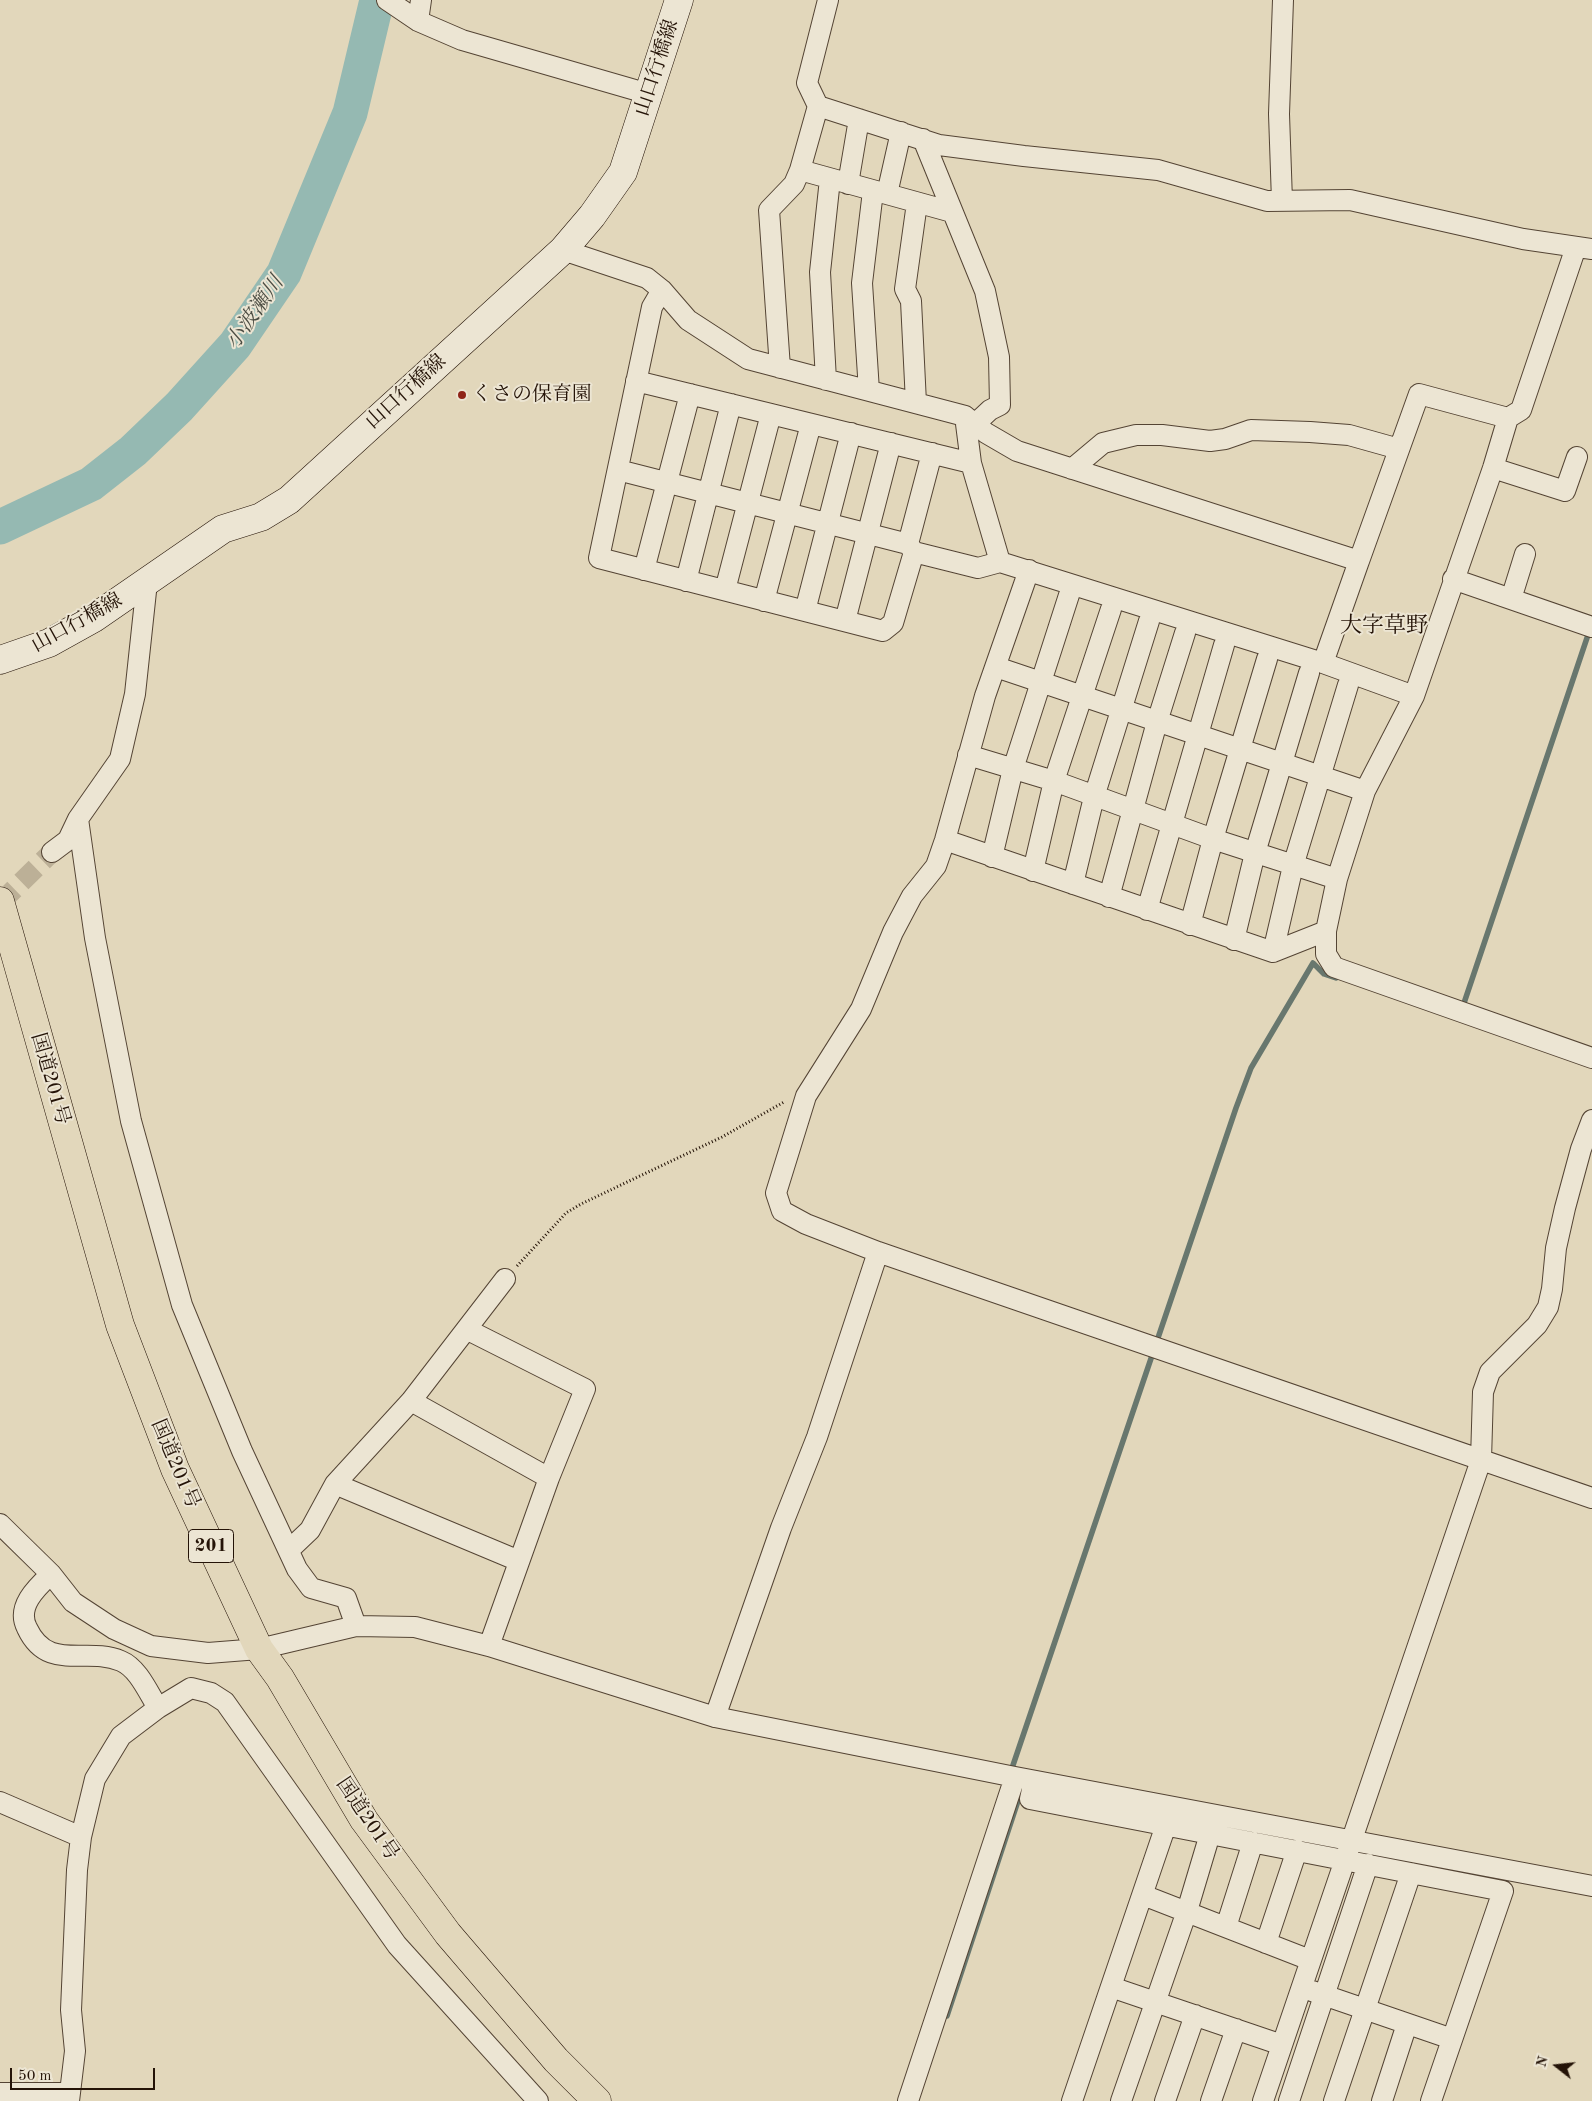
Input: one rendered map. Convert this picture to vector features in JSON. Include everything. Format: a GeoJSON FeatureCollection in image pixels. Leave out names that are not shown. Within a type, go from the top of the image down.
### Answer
{"type":"FeatureCollection","features":[{"type":"Feature","properties":{"kind":"highway","name":"国道201号"},"geometry":{"type":"LineString","coordinates":[[0,901],[120,1325],[176,1469],[259,1649],[280,1678],[364,1820],[448,1934],[556,2060],[597,2101]]}},
{"type":"Feature","properties":{"kind":"main road","name":"山口行橋線"},"geometry":{"type":"LineString","coordinates":[[0,660],[49,643],[94,618],[224,529],[261,517],[289,500],[563,250],[592,216],[622,172],[679,0]]}},
{"type":"Feature","properties":{"kind":"street"},"geometry":{"type":"LineString","coordinates":[[387,0],[418,21],[462,40],[649,94]]}},
{"type":"Feature","properties":{"kind":"street"},"geometry":{"type":"LineString","coordinates":[[418,21],[421,0]]}},
{"type":"Feature","properties":{"kind":"street"},"geometry":{"type":"LineString","coordinates":[[780,368],[769,210],[794,184],[800,170],[818,106],[807,83],[828,0]]}},
{"type":"Feature","properties":{"kind":"street"},"geometry":{"type":"LineString","coordinates":[[1282,201],[1278,114],[1283,0]]}},
{"type":"Feature","properties":{"kind":"street"},"geometry":{"type":"LineString","coordinates":[[818,106],[939,144],[1024,156],[1158,170],[1267,201],[1350,200],[1523,239],[1584,248],[1521,410],[1508,418],[1493,468],[1414,696],[1365,791],[1337,879],[1326,931],[1326,954],[1334,967],[1592,1058]]}},
{"type":"Feature","properties":{"kind":"street"},"geometry":{"type":"LineString","coordinates":[[826,380],[820,272],[839,181],[859,119]]}},
{"type":"Feature","properties":{"kind":"street"},"geometry":{"type":"LineString","coordinates":[[869,391],[862,283],[880,192],[901,132]]}},
{"type":"Feature","properties":{"kind":"street"},"geometry":{"type":"LineString","coordinates":[[923,139],[984,291],[999,357],[1000,405],[970,420]]}},
{"type":"Feature","properties":{"kind":"street"},"geometry":{"type":"LineString","coordinates":[[800,170],[952,212]]}},
{"type":"Feature","properties":{"kind":"street"},"geometry":{"type":"LineString","coordinates":[[916,403],[911,300],[905,290],[917,203]]}},
{"type":"Feature","properties":{"kind":"street"},"geometry":{"type":"LineString","coordinates":[[563,250],[647,278],[662,290],[688,320],[748,359],[916,403],[970,420],[1017,451],[1359,560]]}},
{"type":"Feature","properties":{"kind":"street"},"geometry":{"type":"LineString","coordinates":[[662,290],[652,307],[599,558],[883,630],[893,622],[932,453]]}},
{"type":"Feature","properties":{"kind":"street"},"geometry":{"type":"LineString","coordinates":[[636,381],[971,463]]}},
{"type":"Feature","properties":{"kind":"street"},"geometry":{"type":"LineString","coordinates":[[644,570],[690,394]]}},
{"type":"Feature","properties":{"kind":"street"},"geometry":{"type":"LineString","coordinates":[[1234,940],[1256,853],[1282,763],[1316,668],[1359,560],[1419,394],[1508,418]]}},
{"type":"Feature","properties":{"kind":"street"},"geometry":{"type":"LineString","coordinates":[[686,580],[731,404]]}},
{"type":"Feature","properties":{"kind":"street"},"geometry":{"type":"LineString","coordinates":[[725,590],[771,414]]}},
{"type":"Feature","properties":{"kind":"street"},"geometry":{"type":"LineString","coordinates":[[970,420],[971,463],[1000,562]]}},
{"type":"Feature","properties":{"kind":"street"},"geometry":{"type":"LineString","coordinates":[[764,600],[811,424]]}},
{"type":"Feature","properties":{"kind":"street"},"geometry":{"type":"LineString","coordinates":[[1072,469],[1102,443],[1136,435],[1162,435],[1210,441],[1225,439],[1251,430],[1292,431],[1349,435],[1399,449]]}},
{"type":"Feature","properties":{"kind":"street"},"geometry":{"type":"LineString","coordinates":[[805,611],[851,433]]}},
{"type":"Feature","properties":{"kind":"street"},"geometry":{"type":"LineString","coordinates":[[844,621],[891,443]]}},
{"type":"Feature","properties":{"kind":"street"},"geometry":{"type":"LineString","coordinates":[[1493,468],[1565,491],[1577,457]]}},
{"type":"Feature","properties":{"kind":"street"},"geometry":{"type":"LineString","coordinates":[[618,470],[867,534],[978,568],[1000,562],[1069,595],[1267,659],[1316,668],[1348,686],[1380,696]]}},
{"type":"Feature","properties":{"kind":"street"},"geometry":{"type":"LineString","coordinates":[[1511,599],[1525,554]]}},
{"type":"Feature","properties":{"kind":"street"},"geometry":{"type":"LineString","coordinates":[[1033,577],[1316,668],[1414,696]]}},
{"type":"Feature","properties":{"kind":"street"},"geometry":{"type":"LineString","coordinates":[[1033,577],[996,667],[936,866],[912,896],[892,932],[861,1009],[806,1096],[776,1193],[782,1211],[806,1224],[878,1252],[1592,1498]]}},
{"type":"Feature","properties":{"kind":"street"},"geometry":{"type":"LineString","coordinates":[[1453,579],[1592,627]]}},
{"type":"Feature","properties":{"kind":"street"},"geometry":{"type":"LineString","coordinates":[[52,852],[68,840],[78,820],[120,759],[135,694],[147,582]]}},
{"type":"Feature","properties":{"kind":"street"},"geometry":{"type":"LineString","coordinates":[[992,856],[1013,769],[1069,595]]}},
{"type":"Feature","properties":{"kind":"street"},"geometry":{"type":"LineString","coordinates":[[1033,871],[1054,781],[1111,609]]}},
{"type":"Feature","properties":{"kind":"street"},"geometry":{"type":"LineString","coordinates":[[1073,884],[1094,797],[1149,621]]}},
{"type":"Feature","properties":{"kind":"street"},"geometry":{"type":"LineString","coordinates":[[1109,897],[1157,722],[1185,633]]}},
{"type":"Feature","properties":{"kind":"street"},"geometry":{"type":"LineString","coordinates":[[1147,910],[1224,645]]}},
{"type":"Feature","properties":{"kind":"street"},"geometry":{"type":"LineString","coordinates":[[1190,925],[1213,838],[1267,659]]}},
{"type":"Feature","properties":{"kind":"street"},"geometry":{"type":"LineString","coordinates":[[996,667],[1365,791]]}},
{"type":"Feature","properties":{"kind":"street"},"geometry":{"type":"LineString","coordinates":[[1273,952],[1293,866],[1348,686]]}},
{"type":"Feature","properties":{"kind":"street"},"geometry":{"type":"LineString","coordinates":[[968,755],[1054,781],[1094,797],[1293,866],[1337,879]]}},
{"type":"Feature","properties":{"kind":"street"},"geometry":{"type":"LineString","coordinates":[[78,820],[95,938],[131,1121],[182,1306],[242,1451],[297,1569],[311,1588],[346,1598],[356,1626]]}},
{"type":"Feature","properties":{"kind":"street"},"geometry":{"type":"LineString","coordinates":[[945,840],[1273,952],[1326,931]]}},
{"type":"Feature","properties":{"kind":"street"},"geometry":{"type":"LineString","coordinates":[[1263,2101],[1481,1460],[1483,1392],[1490,1372],[1537,1325],[1548,1307],[1552,1289],[1556,1248],[1565,1208],[1581,1149],[1592,1120]]}},
{"type":"Feature","properties":{"kind":"street"},"geometry":{"type":"LineString","coordinates":[[715,1717],[782,1528],[817,1437],[878,1252]]}},
{"type":"Feature","properties":{"kind":"street"},"geometry":{"type":"LineString","coordinates":[[289,1550],[310,1530],[335,1484],[411,1401],[468,1330],[505,1278]]}},
{"type":"Feature","properties":{"kind":"street"},"geometry":{"type":"LineString","coordinates":[[468,1330],[584,1389],[549,1478],[489,1646]]}},
{"type":"Feature","properties":{"kind":"street"},"geometry":{"type":"LineString","coordinates":[[411,1401],[549,1478]]}},
{"type":"Feature","properties":{"kind":"street"},"geometry":{"type":"LineString","coordinates":[[335,1484],[519,1561]]}},
{"type":"Feature","properties":{"kind":"street"},"geometry":{"type":"LineString","coordinates":[[0,1524],[51,1574],[73,1602],[114,1630],[151,1646],[208,1653],[259,1649],[356,1626],[415,1627],[489,1646],[715,1717],[1025,1779],[1592,1886]]}},
{"type":"Feature","properties":{"kind":"street"},"geometry":{"type":"LineString","coordinates":[[51,1574],[30,1594],[26,1606],[24,1622],[33,1642],[50,1654],[74,1658],[104,1656],[122,1662],[135,1671],[158,1708]]}},
{"type":"Feature","properties":{"kind":"street"},"geometry":{"type":"LineString","coordinates":[[0,2093],[70,2097],[75,2051],[70,2010],[71,1974],[81,1837],[95,1779],[107,1756],[121,1736],[158,1708],[191,1688],[211,1694],[225,1702],[397,1945],[538,2101]]}},
{"type":"Feature","properties":{"kind":"street"},"geometry":{"type":"LineString","coordinates":[[1025,1779],[1030,1799],[1503,1891],[1432,2101]]}},
{"type":"Feature","properties":{"kind":"street"},"geometry":{"type":"LineString","coordinates":[[908,2101],[1025,1779]]}},
{"type":"Feature","properties":{"kind":"street"},"geometry":{"type":"LineString","coordinates":[[0,1802],[81,1837]]}},
{"type":"Feature","properties":{"kind":"street"},"geometry":{"type":"LineString","coordinates":[[1072,2101],[1166,1825]]}},
{"type":"Feature","properties":{"kind":"street"},"geometry":{"type":"LineString","coordinates":[[1121,2101],[1187,1911],[1210,1834]]}},
{"type":"Feature","properties":{"kind":"street"},"geometry":{"type":"LineString","coordinates":[[1226,1927],[1254,1842]]}},
{"type":"Feature","properties":{"kind":"street"},"geometry":{"type":"LineString","coordinates":[[1266,1943],[1297,1850]]}},
{"type":"Feature","properties":{"kind":"street"},"geometry":{"type":"LineString","coordinates":[[1289,2101],[1368,1864]]}},
{"type":"Feature","properties":{"kind":"street"},"geometry":{"type":"LineString","coordinates":[[1334,2101],[1411,1873]]}},
{"type":"Feature","properties":{"kind":"street"},"geometry":{"type":"LineString","coordinates":[[1143,1895],[1310,1960]]}},
{"type":"Feature","properties":{"kind":"street"},"geometry":{"type":"LineString","coordinates":[[1111,1987],[1282,2045]]}},
{"type":"Feature","properties":{"kind":"street"},"geometry":{"type":"LineString","coordinates":[[1301,1988],[1452,2039]]}},
{"type":"Feature","properties":{"kind":"street"},"geometry":{"type":"LineString","coordinates":[[1165,2101],[1194,2015]]}},
{"type":"Feature","properties":{"kind":"street"},"geometry":{"type":"LineString","coordinates":[[1382,2101],[1408,2024]]}},
{"type":"Feature","properties":{"kind":"street"},"geometry":{"type":"LineString","coordinates":[[1211,2101],[1236,2029]]}},
{"type":"Feature","properties":{"kind":"path"},"geometry":{"type":"LineString","coordinates":[[505,1278],[566,1213],[581,1204],[722,1137],[787,1100],[806,1096]]}},
{"type":"Feature","properties":{"kind":"waterway","name":"小波瀬川"},"geometry":{"type":"LineString","coordinates":[[0,527],[91,484],[133,451],[179,407],[235,345],[284,273],[350,113],[377,0]]}},
{"type":"Feature","properties":{"kind":"waterway"},"geometry":{"type":"LineString","coordinates":[[1462,1009],[1590,629]]}},
{"type":"Feature","properties":{"kind":"waterway"},"geometry":{"type":"LineString","coordinates":[[1010,1774],[1251,1068],[1313,963],[1324,974],[1336,978]]}},
{"type":"Feature","properties":{"kind":"waterway"},"geometry":{"type":"LineString","coordinates":[[947,2016],[1022,1789],[1016,1788]]}},
{"type":"Feature","properties":{"kind":"tunnel"},"geometry":{"type":"LineString","coordinates":[[0,903],[52,852]]}},
{"type":"Feature","properties":{"kind":"place","name":"くさの保育園"},"geometry":{"type":"Point","coordinates":[462,395]}},
{"type":"Feature","properties":{"kind":"district","name":"大字草野"},"geometry":{"type":"Point","coordinates":[1384,626]}}]}
